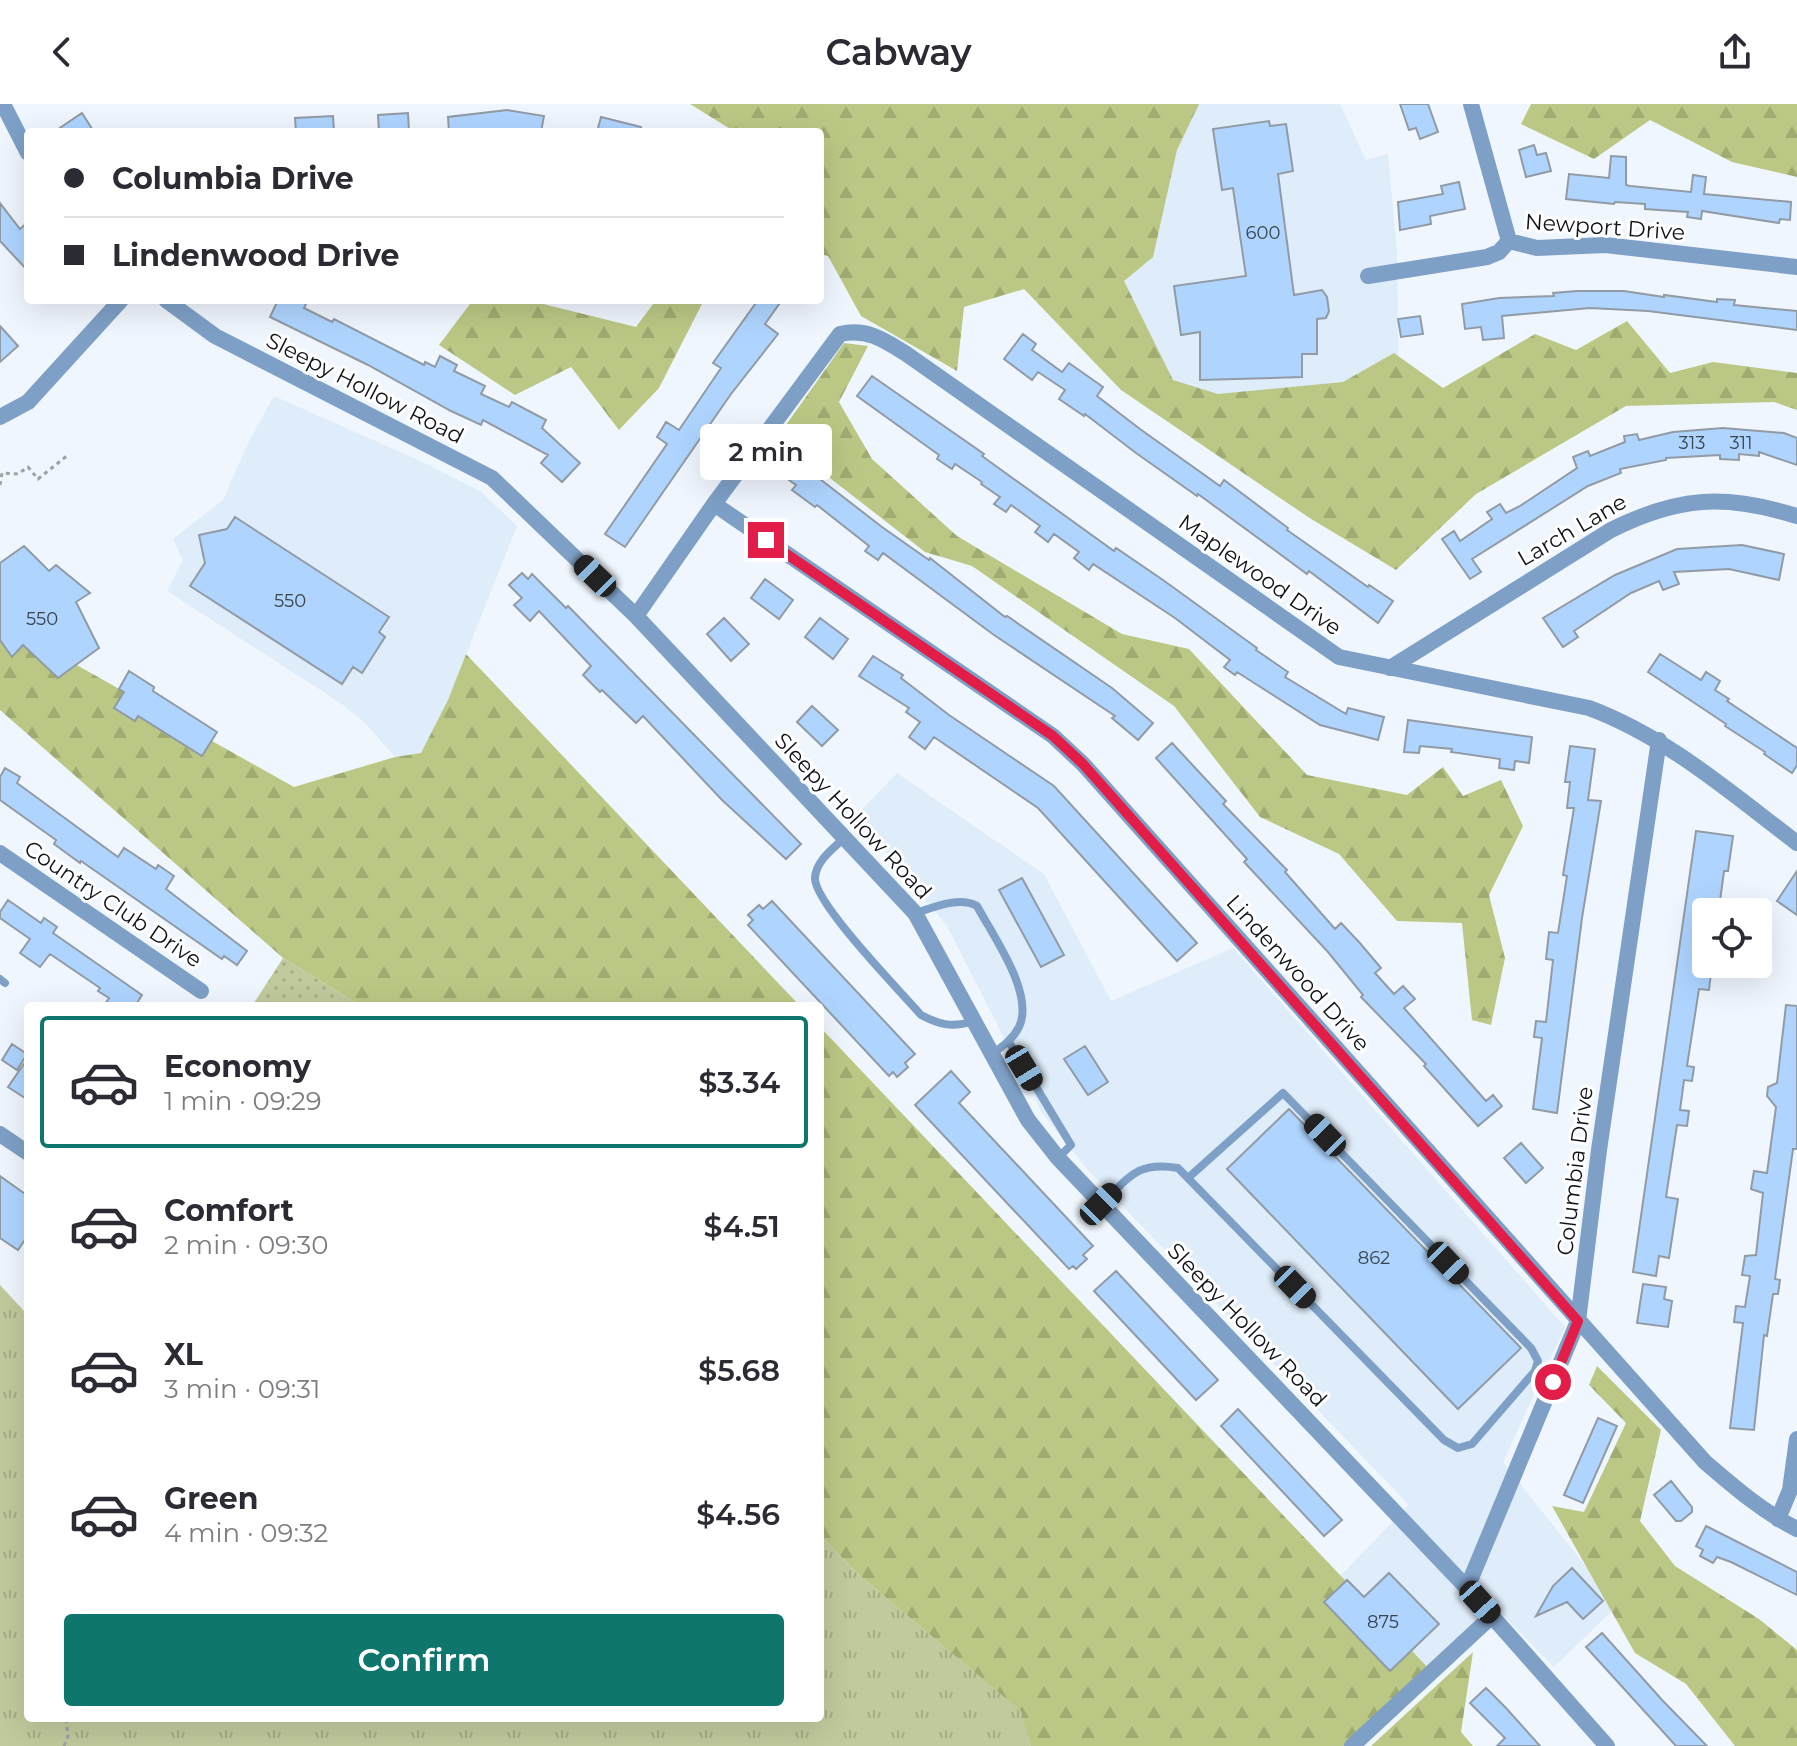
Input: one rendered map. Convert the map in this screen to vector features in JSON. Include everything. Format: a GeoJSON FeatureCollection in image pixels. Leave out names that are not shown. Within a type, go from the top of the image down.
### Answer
{"type":"FeatureCollection","features":[{"type":"Feature","properties":{"kind":"street"},"geometry":{"type":"LineString","coordinates":[[3,104],[24,145]]}},
{"type":"Feature","properties":{"kind":"street"},"geometry":{"type":"LineString","coordinates":[[1471,104],[1485,144],[1509,241]]}},
{"type":"Feature","properties":{"kind":"street","name":"Newport Drive"},"geometry":{"type":"LineString","coordinates":[[1368,276],[1487,257],[1499,252],[1509,241],[1537,248],[1605,245],[1797,267]]}},
{"type":"Feature","properties":{"kind":"street"},"geometry":{"type":"LineString","coordinates":[[0,417],[28,402],[117,304]]}},
{"type":"Feature","properties":{"kind":"street","name":"Sleepy Hollow Road"},"geometry":{"type":"LineString","coordinates":[[171,304],[215,336],[492,478],[636,616],[915,913],[1028,1120],[1058,1158],[1467,1588],[1607,1746]]}},
{"type":"Feature","properties":{"kind":"street","name":"Maplewood Drive"},"geometry":{"type":"LineString","coordinates":[[714,504],[840,334],[857,330],[880,337],[1339,657],[1589,708],[1621,720],[1659,740],[1797,843]]}},
{"type":"Feature","properties":{"kind":"street","name":"Larch Lane"},"geometry":{"type":"LineString","coordinates":[[1390,668],[1611,530],[1644,513],[1680,503],[1720,502],[1762,505],[1797,516]]}},
{"type":"Feature","properties":{"kind":"street"},"geometry":{"type":"LineString","coordinates":[[636,616],[714,504]]}},
{"type":"Feature","properties":{"kind":"street","name":"Lindenwood Drive"},"geometry":{"type":"LineString","coordinates":[[714,504],[1063,745],[1705,1462],[1740,1492],[1797,1529]]}},
{"type":"Feature","properties":{"kind":"street","name":"Columbia Drive"},"geometry":{"type":"LineString","coordinates":[[1467,1588],[1578,1321],[1599,1150],[1659,740]]}},
{"type":"Feature","properties":{"kind":"street","name":"Country Club Drive"},"geometry":{"type":"LineString","coordinates":[[0,853],[201,991]]}},
{"type":"Feature","properties":{"kind":"street"},"geometry":{"type":"LineString","coordinates":[[0,1134],[24,1150]]}},
{"type":"Feature","properties":{"kind":"street"},"geometry":{"type":"LineString","coordinates":[[1778,1519],[1790,1490],[1797,1439]]}},
{"type":"Feature","properties":{"kind":"street"},"geometry":{"type":"LineString","coordinates":[[1352,1746],[1492,1616]]}},
{"type":"Feature","properties":{"kind":"lane"},"geometry":{"type":"LineString","coordinates":[[844,838],[818,864],[814,882],[825,905],[921,1015],[941,1025],[959,1026],[975,1021]]}},
{"type":"Feature","properties":{"kind":"lane"},"geometry":{"type":"LineString","coordinates":[[915,913],[969,901],[977,906],[1016,980],[1024,1006],[1020,1026],[1009,1042],[992,1054]]}},
{"type":"Feature","properties":{"kind":"lane"},"geometry":{"type":"LineString","coordinates":[[1009,1042],[1071,1145],[1058,1158]]}},
{"type":"Feature","properties":{"kind":"lane"},"geometry":{"type":"LineString","coordinates":[[1101,1204],[1135,1171],[1156,1164],[1178,1168],[1444,1440],[1458,1448],[1472,1444],[1535,1371],[1538,1361],[1531,1348],[1283,1093],[1188,1178]]}},
{"type":"Feature","properties":{"kind":"lane"},"geometry":{"type":"LineString","coordinates":[[1535,1371],[1553,1382]]}},
{"type":"Feature","properties":{"kind":"path"},"geometry":{"type":"LineString","coordinates":[[0,485],[2,473],[18,474],[28,467],[38,479],[68,455]]}},
{"type":"Feature","properties":{"kind":"path"},"geometry":{"type":"LineString","coordinates":[[64,1746],[68,1736],[66,1722]]}},
{"type":"Feature","properties":{"kind":"shaded area"},"geometry":{"type":"Polygon","coordinates":[[[1079,104],[1340,104],[1366,160],[1388,154],[1397,252],[1399,391],[1227,405],[1099,359],[1079,104]]]}},
{"type":"Feature","properties":{"kind":"shaded area"},"geometry":{"type":"Polygon","coordinates":[[[274,396],[423,462],[480,491],[517,526],[448,700],[422,753],[395,757],[362,720],[339,702],[167,591],[183,560],[173,539],[223,500],[249,441],[274,396]]]}},
{"type":"Feature","properties":{"kind":"shaded area"},"geometry":{"type":"Polygon","coordinates":[[[897,773],[1044,874],[1111,1001],[1233,948],[1565,1327],[1503,1462],[1617,1606],[1554,1667],[1495,1607],[1397,1692],[1314,1603],[1409,1505],[1088,1170],[1042,1113],[947,926],[856,816],[897,773]]]}},
{"type":"Feature","properties":{"kind":"green space"},"geometry":{"type":"Polygon","coordinates":[[[690,104],[1199,104],[1177,150],[1153,257],[1124,281],[1173,380],[1218,394],[1343,382],[1394,353],[1443,388],[1535,334],[1576,350],[1627,321],[1670,373],[1713,362],[1797,373],[1797,410],[1774,402],[1626,406],[1476,494],[1396,570],[1308,517],[1121,390],[1024,289],[964,307],[957,371],[861,316],[828,256],[824,255],[824,128],[729,128],[690,104]]]}},
{"type":"Feature","properties":{"kind":"green space"},"geometry":{"type":"Polygon","coordinates":[[[1531,104],[1797,104],[1797,177],[1732,162],[1650,120],[1594,159],[1521,124],[1531,104]]]}},
{"type":"Feature","properties":{"kind":"green space"},"geometry":{"type":"Polygon","coordinates":[[[470,304],[543,304],[636,327],[653,304],[702,304],[659,388],[619,430],[571,367],[515,395],[439,345],[470,304]]]}},
{"type":"Feature","properties":{"kind":"green space"},"geometry":{"type":"Polygon","coordinates":[[[844,343],[868,346],[839,402],[872,459],[957,536],[1122,634],[1189,649],[1307,775],[1407,795],[1443,767],[1463,796],[1501,780],[1523,826],[1489,895],[1505,958],[1491,1025],[1472,1020],[1462,923],[1397,921],[1339,854],[1260,817],[1174,706],[972,566],[925,552],[785,443],[786,425],[844,343]]]}},
{"type":"Feature","properties":{"kind":"green space"},"geometry":{"type":"Polygon","coordinates":[[[0,622],[294,787],[395,757],[421,753],[448,700],[466,654],[796,1002],[354,1002],[283,958],[0,710],[0,622]]]}},
{"type":"Feature","properties":{"kind":"green space"},"geometry":{"type":"Polygon","coordinates":[[[283,958],[354,1002],[255,1002],[283,958]]]}},
{"type":"Feature","properties":{"kind":"green space"},"geometry":{"type":"Polygon","coordinates":[[[824,1031],[1432,1672],[1354,1746],[1031,1746],[1021,1711],[859,1575],[824,1539],[824,1031]]]}},
{"type":"Feature","properties":{"kind":"green space"},"geometry":{"type":"Polygon","coordinates":[[[0,1285],[24,1311],[24,1722],[824,1722],[824,1539],[859,1575],[1022,1711],[1031,1746],[0,1746],[0,1285]]]}},
{"type":"Feature","properties":{"kind":"green space"},"geometry":{"type":"Polygon","coordinates":[[[1597,1366],[1661,1430],[1640,1521],[1675,1566],[1759,1619],[1797,1650],[1797,1746],[1735,1746],[1686,1684],[1635,1653],[1552,1506],[1584,1512],[1626,1423],[1589,1385],[1597,1366]]]}},
{"type":"Feature","properties":{"kind":"green space"},"geometry":{"type":"Polygon","coordinates":[[[1473,1652],[1461,1732],[1473,1746],[1371,1746],[1473,1652]]]}},
{"type":"Feature","properties":{"kind":"building"},"geometry":{"type":"Polygon","coordinates":[[[1400,104],[1428,104],[1438,132],[1420,139],[1416,128],[1409,130],[1400,104]]]}},
{"type":"Feature","properties":{"kind":"building"},"geometry":{"type":"Polygon","coordinates":[[[507,110],[544,116],[542,128],[449,128],[448,117],[507,110]]]}},
{"type":"Feature","properties":{"kind":"building"},"geometry":{"type":"Polygon","coordinates":[[[82,113],[91,128],[60,128],[82,113]]]}},
{"type":"Feature","properties":{"kind":"building"},"geometry":{"type":"Polygon","coordinates":[[[408,113],[409,128],[379,128],[378,115],[408,113]]]}},
{"type":"Feature","properties":{"kind":"building"},"geometry":{"type":"Polygon","coordinates":[[[333,116],[334,128],[296,128],[295,118],[333,116]]]}},
{"type":"Feature","properties":{"kind":"building"},"geometry":{"type":"Polygon","coordinates":[[[601,117],[641,127],[641,128],[598,128],[601,117]]]}},
{"type":"Feature","properties":{"kind":"building"},"geometry":{"type":"Polygon","coordinates":[[[1269,121],[1270,126],[1286,124],[1293,171],[1278,174],[1294,295],[1322,290],[1327,297],[1329,311],[1326,318],[1317,319],[1317,354],[1302,354],[1302,377],[1200,380],[1200,332],[1181,335],[1174,286],[1246,276],[1233,188],[1222,190],[1213,129],[1269,121]]]}},
{"type":"Feature","properties":{"kind":"building"},"geometry":{"type":"Polygon","coordinates":[[[1534,145],[1537,155],[1546,153],[1551,171],[1526,177],[1519,150],[1534,145]]]}},
{"type":"Feature","properties":{"kind":"building"},"geometry":{"type":"Polygon","coordinates":[[[1611,156],[1626,157],[1626,185],[1691,192],[1693,175],[1706,177],[1704,194],[1791,202],[1790,220],[1780,219],[1779,223],[1702,211],[1701,219],[1687,217],[1688,212],[1645,209],[1645,204],[1566,199],[1569,174],[1609,178],[1611,156]]]}},
{"type":"Feature","properties":{"kind":"building"},"geometry":{"type":"Polygon","coordinates":[[[1459,182],[1465,209],[1430,216],[1431,224],[1400,230],[1398,202],[1443,194],[1441,186],[1459,182]]]}},
{"type":"Feature","properties":{"kind":"building"},"geometry":{"type":"Polygon","coordinates":[[[0,203],[20,229],[24,226],[24,267],[0,241],[0,203]]]}},
{"type":"Feature","properties":{"kind":"building"},"geometry":{"type":"Polygon","coordinates":[[[1577,291],[1624,291],[1717,302],[1717,299],[1735,300],[1734,305],[1797,311],[1797,330],[1648,311],[1590,308],[1502,316],[1504,338],[1483,340],[1481,327],[1465,329],[1462,304],[1577,291]]]}},
{"type":"Feature","properties":{"kind":"building"},"geometry":{"type":"Polygon","coordinates":[[[276,304],[306,304],[304,308],[332,322],[334,319],[424,365],[425,362],[435,367],[440,356],[457,365],[454,371],[485,386],[481,394],[509,407],[512,402],[546,420],[542,428],[580,463],[562,482],[541,463],[548,455],[483,420],[481,425],[451,411],[368,365],[270,317],[276,304]]]}},
{"type":"Feature","properties":{"kind":"building"},"geometry":{"type":"Polygon","coordinates":[[[755,304],[779,304],[765,324],[778,334],[731,394],[625,547],[605,534],[667,444],[657,437],[666,422],[679,430],[721,368],[713,363],[755,304]]]}},
{"type":"Feature","properties":{"kind":"building"},"geometry":{"type":"Polygon","coordinates":[[[1420,316],[1423,334],[1401,337],[1398,319],[1420,316]]]}},
{"type":"Feature","properties":{"kind":"building"},"geometry":{"type":"Polygon","coordinates":[[[0,326],[18,346],[0,362],[0,326]]]}},
{"type":"Feature","properties":{"kind":"building"},"geometry":{"type":"Polygon","coordinates":[[[1023,334],[1036,344],[1032,350],[1062,372],[1069,363],[1103,387],[1097,396],[1140,429],[1220,486],[1224,480],[1287,530],[1393,601],[1378,623],[1309,571],[1307,574],[1085,414],[1059,399],[1065,390],[1038,372],[1032,380],[1004,359],[1023,334]]]}},
{"type":"Feature","properties":{"kind":"building"},"geometry":{"type":"Polygon","coordinates":[[[872,376],[984,454],[982,456],[1114,551],[1116,548],[1257,648],[1288,672],[1285,677],[1346,714],[1348,708],[1384,717],[1378,740],[1320,725],[1237,672],[1235,675],[1224,667],[1230,660],[1175,618],[1093,564],[1089,570],[1074,558],[1079,552],[1054,534],[1048,542],[1035,532],[1040,526],[1011,505],[1006,512],[994,504],[1000,497],[982,482],[955,464],[952,469],[937,459],[939,455],[857,396],[872,376]]]}},
{"type":"Feature","properties":{"kind":"building"},"geometry":{"type":"Polygon","coordinates":[[[1723,428],[1784,433],[1797,438],[1797,465],[1759,452],[1759,456],[1739,454],[1739,460],[1720,459],[1720,455],[1666,458],[1620,469],[1621,473],[1588,486],[1472,559],[1481,572],[1470,579],[1442,539],[1454,531],[1460,541],[1492,519],[1487,512],[1500,504],[1506,513],[1520,506],[1577,468],[1573,457],[1588,451],[1590,456],[1625,442],[1624,436],[1637,434],[1639,440],[1673,432],[1723,428]]]}},
{"type":"Feature","properties":{"kind":"building"},"geometry":{"type":"Polygon","coordinates":[[[798,467],[804,472],[807,469],[1005,617],[1112,688],[1153,723],[1138,740],[1112,718],[1115,716],[994,635],[883,553],[878,560],[865,551],[869,546],[817,505],[815,507],[792,490],[796,485],[789,480],[798,467]]]}},
{"type":"Feature","properties":{"kind":"building"},"geometry":{"type":"Polygon","coordinates":[[[235,517],[389,617],[379,632],[385,637],[362,673],[353,667],[342,684],[190,586],[205,563],[199,535],[227,529],[235,517]]]}},
{"type":"Feature","properties":{"kind":"building"},"geometry":{"type":"Polygon","coordinates":[[[1742,545],[1784,554],[1779,580],[1729,569],[1674,572],[1679,584],[1663,590],[1659,581],[1631,593],[1574,631],[1578,637],[1563,647],[1543,618],[1615,575],[1677,549],[1742,545]]]}},
{"type":"Feature","properties":{"kind":"building"},"geometry":{"type":"Polygon","coordinates":[[[24,546],[49,571],[56,565],[90,593],[76,602],[99,648],[58,678],[23,645],[12,657],[0,640],[0,563],[24,546]]]}},
{"type":"Feature","properties":{"kind":"building"},"geometry":{"type":"Polygon","coordinates":[[[522,573],[528,579],[532,574],[566,608],[568,606],[801,844],[786,859],[722,800],[643,716],[636,723],[583,675],[591,666],[539,611],[530,621],[514,605],[522,598],[509,585],[522,573]]]}},
{"type":"Feature","properties":{"kind":"building"},"geometry":{"type":"Polygon","coordinates":[[[765,579],[793,600],[779,619],[751,598],[765,579]]]}},
{"type":"Feature","properties":{"kind":"building"},"geometry":{"type":"Polygon","coordinates":[[[724,618],[749,644],[731,661],[707,634],[724,618]]]}},
{"type":"Feature","properties":{"kind":"building"},"geometry":{"type":"Polygon","coordinates":[[[820,618],[848,639],[833,659],[805,637],[820,618]]]}},
{"type":"Feature","properties":{"kind":"building"},"geometry":{"type":"Polygon","coordinates":[[[1660,654],[1701,680],[1706,672],[1720,681],[1715,690],[1729,699],[1727,701],[1797,748],[1797,765],[1792,773],[1648,672],[1660,654]]]}},
{"type":"Feature","properties":{"kind":"building"},"geometry":{"type":"Polygon","coordinates":[[[873,656],[903,675],[901,678],[949,715],[1054,786],[1197,943],[1177,961],[1038,808],[934,737],[925,749],[909,737],[920,722],[906,712],[909,708],[859,676],[873,656]]]}},
{"type":"Feature","properties":{"kind":"building"},"geometry":{"type":"Polygon","coordinates":[[[129,671],[154,687],[153,691],[217,732],[202,756],[138,716],[135,721],[114,708],[124,692],[119,689],[129,671]]]}},
{"type":"Feature","properties":{"kind":"building"},"geometry":{"type":"Polygon","coordinates":[[[812,706],[838,730],[822,746],[797,722],[812,706]]]}},
{"type":"Feature","properties":{"kind":"building"},"geometry":{"type":"Polygon","coordinates":[[[1408,720],[1532,737],[1529,763],[1515,761],[1514,770],[1499,768],[1500,759],[1451,752],[1452,749],[1420,746],[1419,753],[1404,752],[1408,720]]]}},
{"type":"Feature","properties":{"kind":"building"},"geometry":{"type":"Polygon","coordinates":[[[1172,743],[1226,801],[1223,804],[1287,870],[1285,872],[1335,929],[1341,923],[1359,942],[1381,968],[1375,973],[1394,994],[1403,986],[1415,999],[1404,1008],[1486,1101],[1493,1095],[1502,1106],[1478,1126],[1424,1066],[1426,1064],[1361,997],[1363,995],[1328,952],[1244,862],[1247,859],[1156,758],[1172,743]]]}},
{"type":"Feature","properties":{"kind":"building"},"geometry":{"type":"Polygon","coordinates":[[[1570,746],[1595,749],[1588,800],[1601,801],[1582,918],[1557,1113],[1533,1109],[1542,1038],[1534,1037],[1536,1021],[1546,1022],[1553,960],[1546,959],[1549,932],[1558,933],[1567,876],[1563,875],[1574,808],[1567,808],[1570,782],[1565,782],[1570,746]]]}},
{"type":"Feature","properties":{"kind":"building"},"geometry":{"type":"Polygon","coordinates":[[[5,768],[20,777],[17,783],[118,857],[124,848],[156,869],[158,865],[174,876],[166,889],[247,951],[237,965],[224,956],[222,959],[80,863],[54,844],[56,840],[0,800],[0,777],[5,768]]]}},
{"type":"Feature","properties":{"kind":"building"},"geometry":{"type":"Polygon","coordinates":[[[1696,831],[1733,836],[1720,898],[1692,898],[1692,978],[1710,978],[1709,990],[1699,989],[1687,1066],[1694,1067],[1692,1081],[1684,1080],[1680,1110],[1689,1111],[1687,1126],[1677,1125],[1666,1197],[1678,1199],[1669,1258],[1659,1256],[1656,1276],[1633,1272],[1696,831]]]}},
{"type":"Feature","properties":{"kind":"building"},"geometry":{"type":"Polygon","coordinates":[[[1797,871],[1797,915],[1777,901],[1797,871]]]}},
{"type":"Feature","properties":{"kind":"building"},"geometry":{"type":"Polygon","coordinates":[[[1022,878],[1064,955],[1041,967],[999,890],[1022,878]]]}},
{"type":"Feature","properties":{"kind":"building"},"geometry":{"type":"Polygon","coordinates":[[[8,900],[41,923],[44,918],[57,927],[53,933],[142,995],[138,1002],[106,1002],[109,998],[98,991],[100,988],[50,954],[40,967],[20,953],[30,939],[0,918],[0,912],[8,900]]]}},
{"type":"Feature","properties":{"kind":"building"},"geometry":{"type":"Polygon","coordinates":[[[772,901],[915,1054],[905,1063],[908,1067],[897,1077],[893,1072],[889,1076],[824,1006],[824,1002],[820,1002],[748,925],[753,920],[748,915],[759,905],[763,909],[772,901]]]}},
{"type":"Feature","properties":{"kind":"building"},"geometry":{"type":"Polygon","coordinates":[[[1786,1005],[1797,1006],[1797,1149],[1793,1149],[1775,1279],[1780,1280],[1778,1294],[1773,1294],[1767,1336],[1764,1335],[1754,1430],[1730,1428],[1743,1323],[1734,1322],[1736,1306],[1745,1307],[1750,1276],[1742,1275],[1745,1256],[1756,1255],[1763,1193],[1751,1189],[1754,1171],[1767,1173],[1776,1107],[1767,1096],[1768,1087],[1777,1083],[1786,1005]]]}},
{"type":"Feature","properties":{"kind":"building"},"geometry":{"type":"Polygon","coordinates":[[[12,1044],[24,1052],[24,1059],[17,1070],[2,1060],[12,1044]]]}},
{"type":"Feature","properties":{"kind":"building"},"geometry":{"type":"Polygon","coordinates":[[[1085,1046],[1108,1082],[1088,1095],[1064,1059],[1085,1046]]]}},
{"type":"Feature","properties":{"kind":"building"},"geometry":{"type":"Polygon","coordinates":[[[24,1064],[24,1097],[8,1087],[24,1064]]]}},
{"type":"Feature","properties":{"kind":"building"},"geometry":{"type":"Polygon","coordinates":[[[951,1071],[970,1092],[959,1103],[1093,1246],[1083,1255],[1087,1259],[1076,1269],[1073,1266],[1069,1269],[915,1105],[951,1071]]]}},
{"type":"Feature","properties":{"kind":"building"},"geometry":{"type":"Polygon","coordinates":[[[1289,1109],[1521,1348],[1458,1409],[1227,1169],[1289,1109]]]}},
{"type":"Feature","properties":{"kind":"building"},"geometry":{"type":"Polygon","coordinates":[[[1521,1143],[1543,1168],[1526,1183],[1504,1158],[1521,1143]]]}},
{"type":"Feature","properties":{"kind":"building"},"geometry":{"type":"Polygon","coordinates":[[[0,1176],[24,1193],[24,1241],[18,1250],[0,1238],[0,1176]]]}},
{"type":"Feature","properties":{"kind":"building"},"geometry":{"type":"Polygon","coordinates":[[[1116,1271],[1218,1380],[1196,1400],[1094,1291],[1116,1271]]]}},
{"type":"Feature","properties":{"kind":"building"},"geometry":{"type":"Polygon","coordinates":[[[1643,1284],[1666,1287],[1664,1299],[1672,1301],[1668,1327],[1637,1323],[1643,1284]]]}},
{"type":"Feature","properties":{"kind":"building"},"geometry":{"type":"Polygon","coordinates":[[[1238,1409],[1342,1520],[1324,1536],[1221,1426],[1238,1409]]]}},
{"type":"Feature","properties":{"kind":"building"},"geometry":{"type":"Polygon","coordinates":[[[1598,1418],[1617,1426],[1583,1503],[1564,1495],[1598,1418]]]}},
{"type":"Feature","properties":{"kind":"building"},"geometry":{"type":"Polygon","coordinates":[[[1671,1481],[1692,1507],[1692,1512],[1681,1521],[1676,1521],[1654,1495],[1671,1481]]]}},
{"type":"Feature","properties":{"kind":"building"},"geometry":{"type":"Polygon","coordinates":[[[1706,1526],[1797,1572],[1797,1595],[1731,1562],[1717,1557],[1713,1563],[1700,1556],[1703,1550],[1696,1546],[1706,1526]]]}},
{"type":"Feature","properties":{"kind":"building"},"geometry":{"type":"Polygon","coordinates":[[[1572,1568],[1603,1601],[1583,1619],[1567,1602],[1536,1616],[1553,1586],[1572,1568]]]}},
{"type":"Feature","properties":{"kind":"building"},"geometry":{"type":"Polygon","coordinates":[[[1389,1573],[1439,1624],[1390,1671],[1324,1602],[1347,1580],[1364,1597],[1389,1573]]]}},
{"type":"Feature","properties":{"kind":"building"},"geometry":{"type":"Polygon","coordinates":[[[1602,1633],[1707,1746],[1676,1746],[1586,1647],[1602,1633]]]}},
{"type":"Feature","properties":{"kind":"building"},"geometry":{"type":"Polygon","coordinates":[[[1486,1688],[1540,1746],[1497,1746],[1505,1738],[1470,1703],[1486,1688]]]}},
{"type":"Feature","properties":{"kind":"route"},"geometry":{"type":"LineString","coordinates":[[766,540],[1053,736],[1083,764],[1578,1321],[1553,1382]]}}]}
